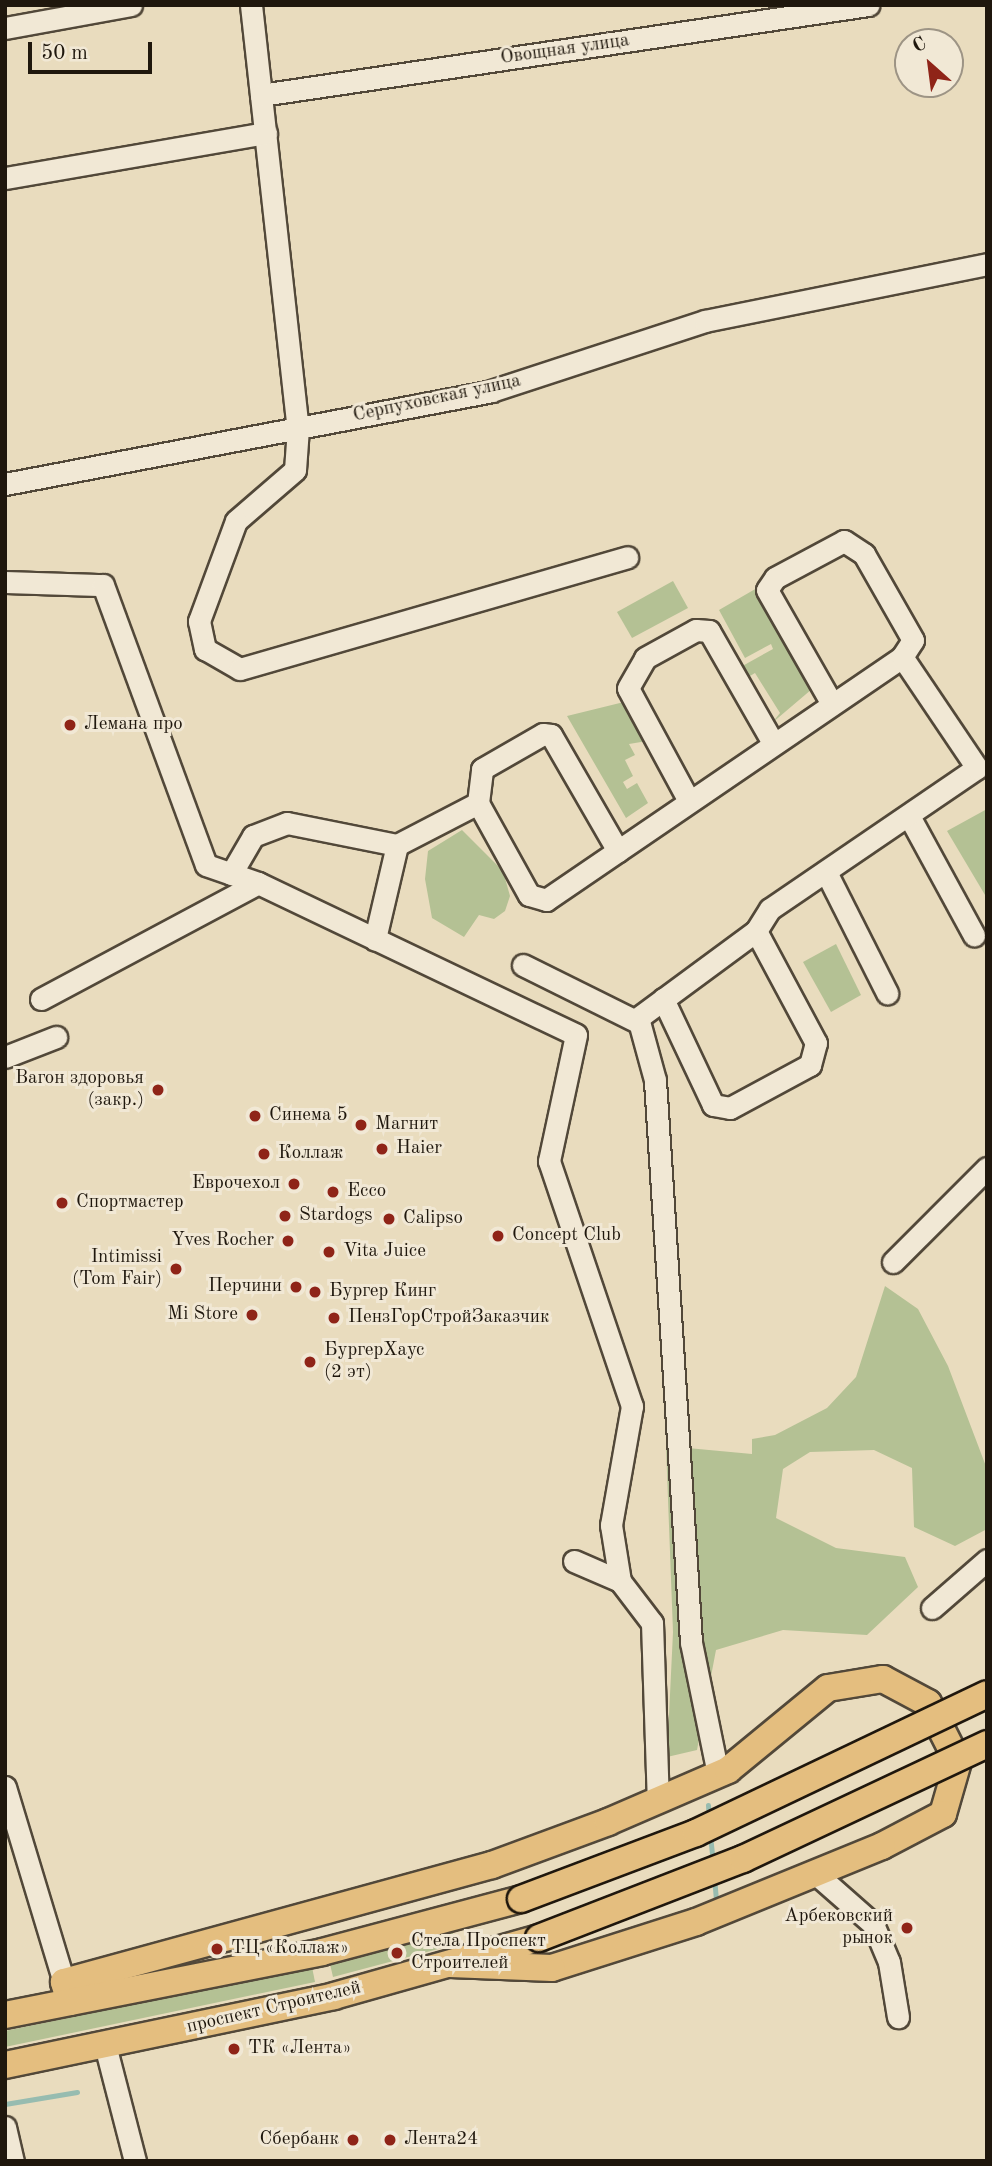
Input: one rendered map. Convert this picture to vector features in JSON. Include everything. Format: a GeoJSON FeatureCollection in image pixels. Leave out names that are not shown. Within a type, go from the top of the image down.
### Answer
{"type":"FeatureCollection","features":[{"type":"Feature","properties":{"kind":"main road"},"geometry":{"type":"LineString","coordinates":[[5,2015],[67,1992],[492,1865],[658,1801],[718,1774],[828,1688],[883,1679],[928,1703],[958,1762],[943,1814],[816,1873],[696,1922],[552,1968],[450,1964]]}},
{"type":"Feature","properties":{"kind":"main road"},"geometry":{"type":"LineString","coordinates":[[67,1992],[322,1952],[521,1899],[696,1833],[987,1694]]}},
{"type":"Feature","properties":{"kind":"main road","name":"проспект Строителей"},"geometry":{"type":"LineString","coordinates":[[5,2065],[105,2045],[450,1964],[539,1938],[743,1859],[987,1744]]}},
{"type":"Feature","properties":{"kind":"street"},"geometry":{"type":"LineString","coordinates":[[5,28],[131,5]]}},
{"type":"Feature","properties":{"kind":"street"},"geometry":{"type":"LineString","coordinates":[[251,5],[298,428],[295,470],[236,521],[199,621],[205,649],[240,669],[627,557]]}},
{"type":"Feature","properties":{"kind":"street","name":"Овощная улица"},"geometry":{"type":"LineString","coordinates":[[261,95],[804,10],[868,5]]}},
{"type":"Feature","properties":{"kind":"street"},"geometry":{"type":"LineString","coordinates":[[5,178],[266,133]]}},
{"type":"Feature","properties":{"kind":"street","name":"Серпуховская улица"},"geometry":{"type":"LineString","coordinates":[[5,484],[491,391],[705,320],[987,264]]}},
{"type":"Feature","properties":{"kind":"street"},"geometry":{"type":"LineString","coordinates":[[618,851],[555,737],[547,734],[482,769],[478,803],[533,899],[546,900],[618,851],[689,802],[772,741],[832,704],[902,657],[913,640],[856,545],[839,542],[775,578],[768,590],[832,704]]}},
{"type":"Feature","properties":{"kind":"street"},"geometry":{"type":"LineString","coordinates":[[5,582],[103,585],[206,865],[258,883],[576,1035],[549,1161],[632,1406],[610,1544],[620,1581],[652,1623],[658,1801]]}},
{"type":"Feature","properties":{"kind":"street"},"geometry":{"type":"LineString","coordinates":[[689,802],[628,688],[645,658],[696,630],[709,631],[772,741]]}},
{"type":"Feature","properties":{"kind":"street"},"geometry":{"type":"LineString","coordinates":[[718,1774],[691,1642],[656,1080],[638,1022],[644,1007],[663,999],[756,931],[770,909],[982,765],[902,657]]}},
{"type":"Feature","properties":{"kind":"street"},"geometry":{"type":"LineString","coordinates":[[231,873],[253,836],[287,823],[397,845],[478,803]]}},
{"type":"Feature","properties":{"kind":"street"},"geometry":{"type":"LineString","coordinates":[[909,816],[974,935]]}},
{"type":"Feature","properties":{"kind":"street"},"geometry":{"type":"LineString","coordinates":[[375,939],[397,845]]}},
{"type":"Feature","properties":{"kind":"street"},"geometry":{"type":"LineString","coordinates":[[826,872],[887,993]]}},
{"type":"Feature","properties":{"kind":"street"},"geometry":{"type":"LineString","coordinates":[[41,999],[258,883]]}},
{"type":"Feature","properties":{"kind":"street"},"geometry":{"type":"LineString","coordinates":[[663,999],[713,1105],[730,1108],[810,1065],[816,1043],[756,931]]}},
{"type":"Feature","properties":{"kind":"street"},"geometry":{"type":"LineString","coordinates":[[523,965],[638,1022]]}},
{"type":"Feature","properties":{"kind":"street"},"geometry":{"type":"LineString","coordinates":[[5,1057],[56,1037]]}},
{"type":"Feature","properties":{"kind":"street"},"geometry":{"type":"LineString","coordinates":[[892,1262],[987,1168]]}},
{"type":"Feature","properties":{"kind":"street"},"geometry":{"type":"LineString","coordinates":[[932,1608],[987,1560]]}},
{"type":"Feature","properties":{"kind":"street"},"geometry":{"type":"LineString","coordinates":[[573,1561],[620,1581]]}},
{"type":"Feature","properties":{"kind":"street"},"geometry":{"type":"LineString","coordinates":[[5,1787],[13,1845],[67,1992]]}},
{"type":"Feature","properties":{"kind":"street"},"geometry":{"type":"LineString","coordinates":[[816,1873],[873,1924],[889,1962],[898,2017]]}},
{"type":"Feature","properties":{"kind":"street"},"geometry":{"type":"LineString","coordinates":[[105,2045],[135,2161]]}},
{"type":"Feature","properties":{"kind":"street"},"geometry":{"type":"LineString","coordinates":[[5,2127],[13,2161]]}},
{"type":"Feature","properties":{"kind":"green space"},"geometry":{"type":"Polygon","coordinates":[[[673,581],[688,608],[632,638],[617,612],[673,581]]]}},
{"type":"Feature","properties":{"kind":"green space"},"geometry":{"type":"Polygon","coordinates":[[[757,588],[812,689],[772,723],[780,713],[755,673],[743,680],[737,669],[773,649],[771,644],[745,658],[719,610],[757,588]]]}},
{"type":"Feature","properties":{"kind":"green space"},"geometry":{"type":"Polygon","coordinates":[[[624,702],[647,741],[629,744],[635,755],[625,760],[633,776],[623,782],[627,789],[637,783],[648,803],[626,818],[567,716],[624,702]]]}},
{"type":"Feature","properties":{"kind":"green space"},"geometry":{"type":"Polygon","coordinates":[[[987,809],[987,894],[985,895],[947,831],[987,809]]]}},
{"type":"Feature","properties":{"kind":"green space"},"geometry":{"type":"Polygon","coordinates":[[[462,830],[503,871],[510,896],[505,911],[494,919],[479,915],[464,937],[432,918],[425,879],[428,851],[462,830]]]}},
{"type":"Feature","properties":{"kind":"green space"},"geometry":{"type":"Polygon","coordinates":[[[836,944],[861,995],[831,1012],[803,962],[836,944]]]}},
{"type":"Feature","properties":{"kind":"green space"},"geometry":{"type":"Polygon","coordinates":[[[885,1286],[918,1309],[948,1366],[987,1469],[987,1529],[955,1546],[914,1527],[912,1468],[874,1450],[810,1452],[783,1469],[776,1518],[836,1548],[905,1557],[918,1587],[867,1635],[783,1630],[716,1650],[697,1750],[667,1757],[673,1632],[666,1446],[752,1454],[752,1439],[775,1435],[827,1408],[856,1377],[885,1286]]]}},
{"type":"Feature","properties":{"kind":"green space"},"geometry":{"type":"Polygon","coordinates":[[[452,1931],[457,1944],[333,1977],[330,1964],[452,1931]]]}},
{"type":"Feature","properties":{"kind":"green space"},"geometry":{"type":"Polygon","coordinates":[[[312,1967],[315,1982],[5,2047],[5,2031],[312,1967]]]}},
{"type":"Feature","properties":{"kind":"waterway"},"geometry":{"type":"LineString","coordinates":[[708,1805],[709,1818]]}},
{"type":"Feature","properties":{"kind":"waterway"},"geometry":{"type":"LineString","coordinates":[[710,1835],[713,1864]]}},
{"type":"Feature","properties":{"kind":"waterway"},"geometry":{"type":"LineString","coordinates":[[714,1877],[716,1902]]}},
{"type":"Feature","properties":{"kind":"waterway"},"geometry":{"type":"LineString","coordinates":[[5,2104],[77,2092]]}},
{"type":"Feature","properties":{"kind":"place","name":"Лемана про"},"geometry":{"type":"Point","coordinates":[70,725]}},
{"type":"Feature","properties":{"kind":"place","name":"Вагон здоровья (закр.)"},"geometry":{"type":"Point","coordinates":[158,1090]}},
{"type":"Feature","properties":{"kind":"place","name":"Синема 5"},"geometry":{"type":"Point","coordinates":[255,1116]}},
{"type":"Feature","properties":{"kind":"place","name":"Магнит"},"geometry":{"type":"Point","coordinates":[361,1125]}},
{"type":"Feature","properties":{"kind":"place","name":"Haier"},"geometry":{"type":"Point","coordinates":[382,1149]}},
{"type":"Feature","properties":{"kind":"place","name":"Коллаж"},"geometry":{"type":"Point","coordinates":[264,1154]}},
{"type":"Feature","properties":{"kind":"place","name":"Еврочехол"},"geometry":{"type":"Point","coordinates":[294,1184]}},
{"type":"Feature","properties":{"kind":"place","name":"Ecco"},"geometry":{"type":"Point","coordinates":[333,1192]}},
{"type":"Feature","properties":{"kind":"place","name":"Спортмастер"},"geometry":{"type":"Point","coordinates":[62,1203]}},
{"type":"Feature","properties":{"kind":"place","name":"Stardogs"},"geometry":{"type":"Point","coordinates":[285,1216]}},
{"type":"Feature","properties":{"kind":"place","name":"Calipso"},"geometry":{"type":"Point","coordinates":[389,1219]}},
{"type":"Feature","properties":{"kind":"place","name":"Concept Club"},"geometry":{"type":"Point","coordinates":[498,1236]}},
{"type":"Feature","properties":{"kind":"place","name":"Yves Rocher"},"geometry":{"type":"Point","coordinates":[288,1241]}},
{"type":"Feature","properties":{"kind":"place","name":"Vita Juice"},"geometry":{"type":"Point","coordinates":[329,1252]}},
{"type":"Feature","properties":{"kind":"place","name":"Intimissi (Tom Fair)"},"geometry":{"type":"Point","coordinates":[176,1269]}},
{"type":"Feature","properties":{"kind":"place","name":"Перчини"},"geometry":{"type":"Point","coordinates":[296,1287]}},
{"type":"Feature","properties":{"kind":"place","name":"Бургер Кинг"},"geometry":{"type":"Point","coordinates":[315,1292]}},
{"type":"Feature","properties":{"kind":"place","name":"Mi Store"},"geometry":{"type":"Point","coordinates":[252,1315]}},
{"type":"Feature","properties":{"kind":"place","name":"ПензГорСтройЗаказчик"},"geometry":{"type":"Point","coordinates":[334,1318]}},
{"type":"Feature","properties":{"kind":"place","name":"БургерХаус (2 эт)"},"geometry":{"type":"Point","coordinates":[310,1362]}},
{"type":"Feature","properties":{"kind":"place","name":"Арбековский рынок"},"geometry":{"type":"Point","coordinates":[907,1928]}},
{"type":"Feature","properties":{"kind":"place","name":"ТЦ «Коллаж»"},"geometry":{"type":"Point","coordinates":[217,1949]}},
{"type":"Feature","properties":{"kind":"place","name":"Стела Проспект Строителей"},"geometry":{"type":"Point","coordinates":[397,1953]}},
{"type":"Feature","properties":{"kind":"place","name":"ТК «Лента»"},"geometry":{"type":"Point","coordinates":[234,2049]}},
{"type":"Feature","properties":{"kind":"place","name":"Сбербанк"},"geometry":{"type":"Point","coordinates":[353,2140]}},
{"type":"Feature","properties":{"kind":"place","name":"Лента24"},"geometry":{"type":"Point","coordinates":[390,2140]}}]}
